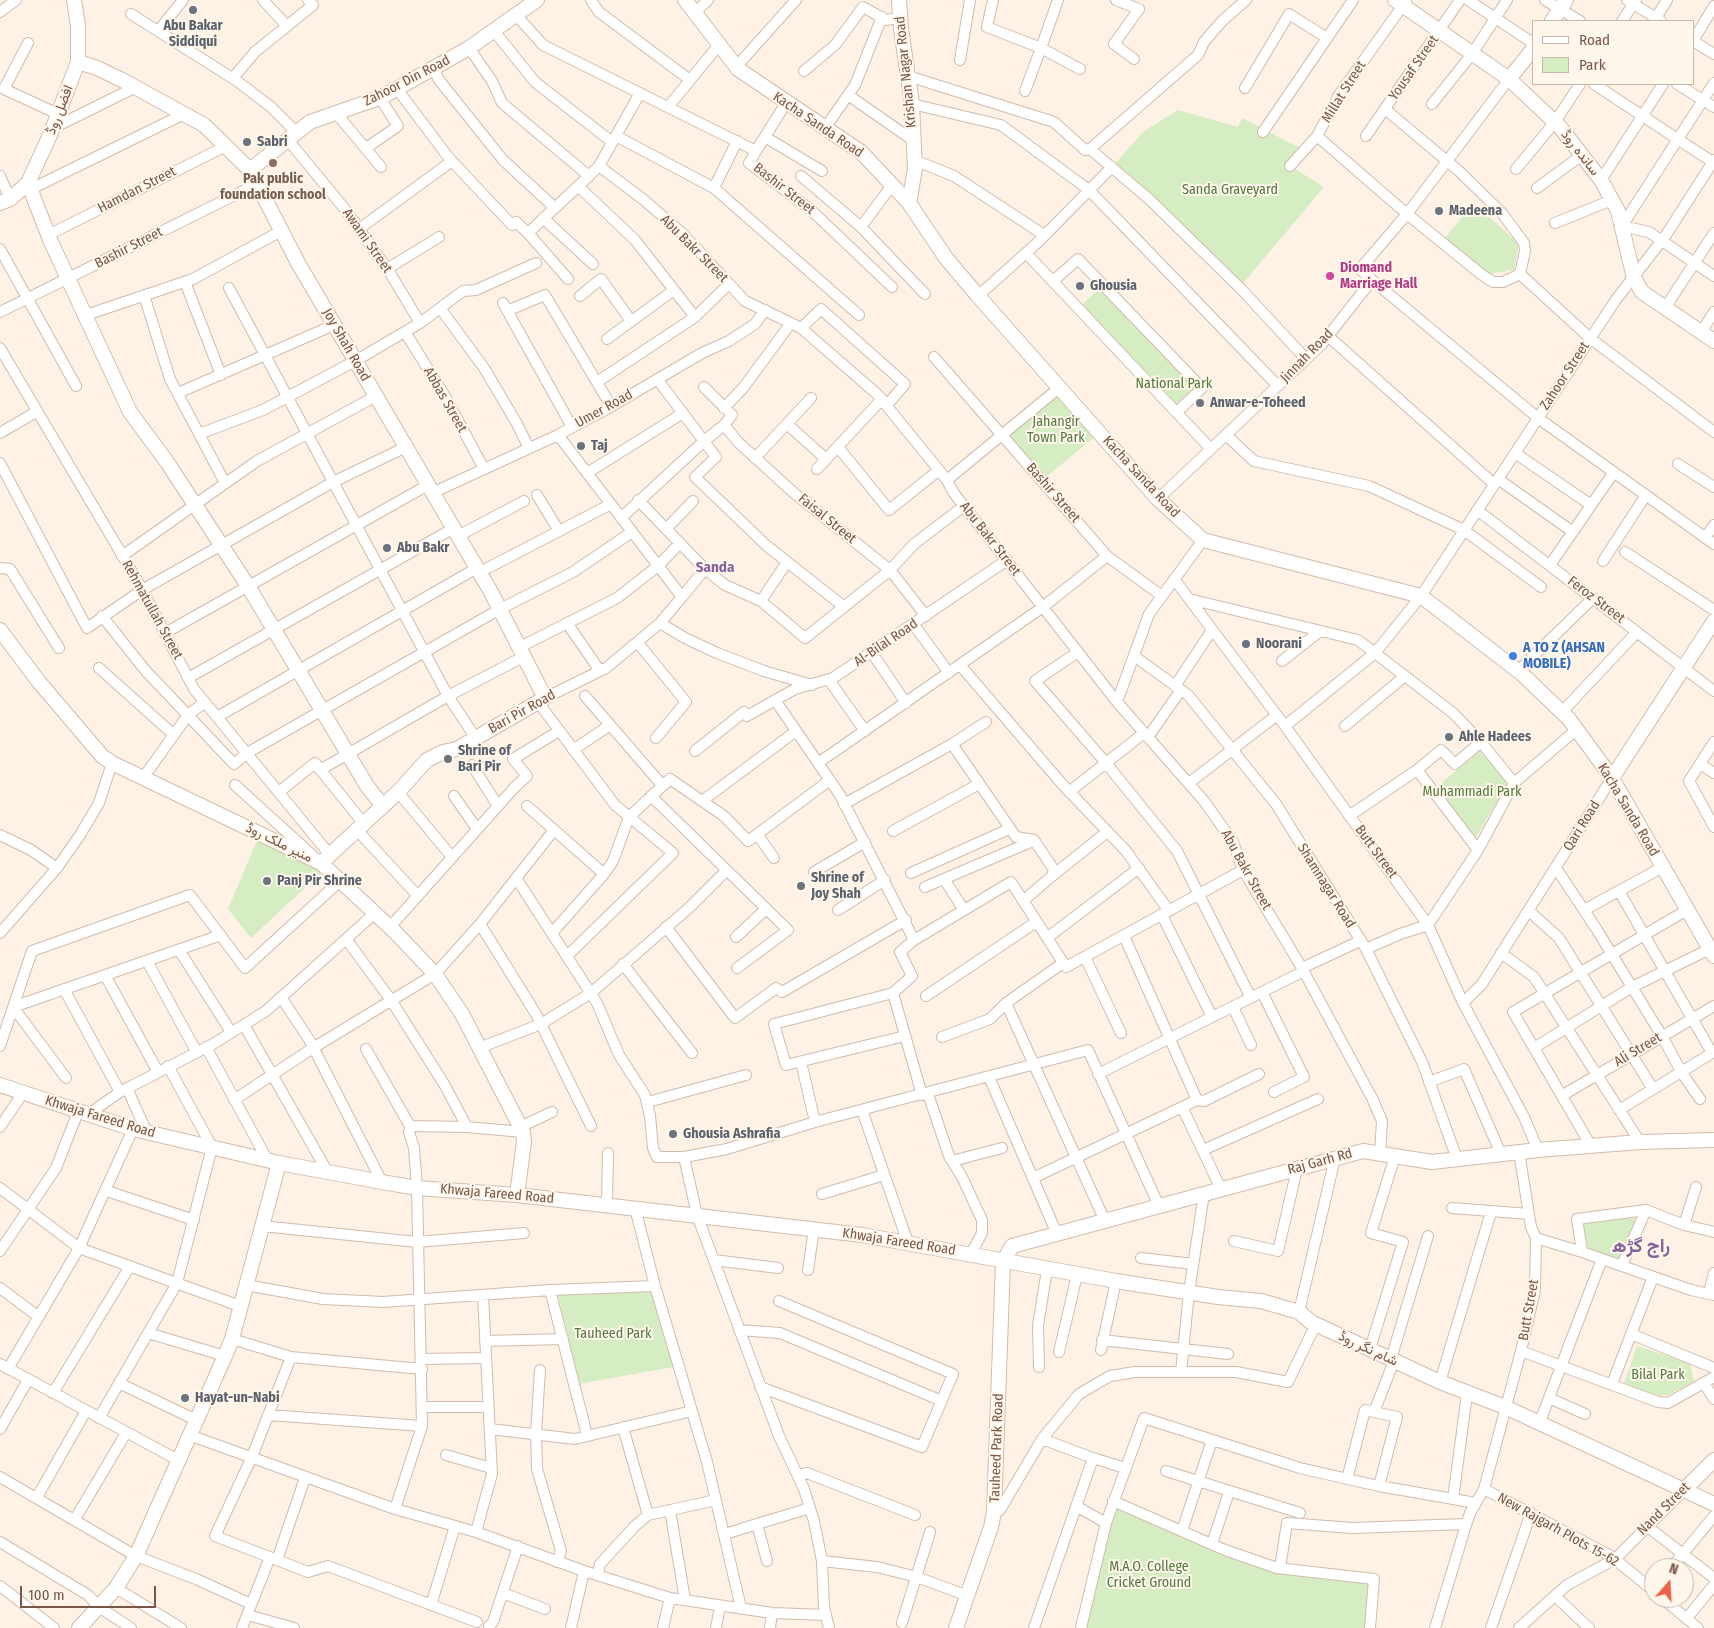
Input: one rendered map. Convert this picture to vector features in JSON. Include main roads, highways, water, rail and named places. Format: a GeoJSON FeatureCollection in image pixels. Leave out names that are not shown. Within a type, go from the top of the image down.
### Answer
{"type":"FeatureCollection","features":[{"type":"Feature","properties":{"kind":"place","name":"Abu Bakar Siddiqui"},"geometry":{"type":"Point","coordinates":[193,10]}},
{"type":"Feature","properties":{"kind":"place","name":"Sabri"},"geometry":{"type":"Point","coordinates":[247,142]}},
{"type":"Feature","properties":{"kind":"place","name":"Pak public foundation school"},"geometry":{"type":"Point","coordinates":[273,163]}},
{"type":"Feature","properties":{"kind":"place","name":"Madeena"},"geometry":{"type":"Point","coordinates":[1439,211]}},
{"type":"Feature","properties":{"kind":"place","name":"Diomand Marriage Hall"},"geometry":{"type":"Point","coordinates":[1330,276]}},
{"type":"Feature","properties":{"kind":"place","name":"Ghousia"},"geometry":{"type":"Point","coordinates":[1080,286]}},
{"type":"Feature","properties":{"kind":"place","name":"Anwar-e-Toheed"},"geometry":{"type":"Point","coordinates":[1200,403]}},
{"type":"Feature","properties":{"kind":"place","name":"Taj"},"geometry":{"type":"Point","coordinates":[581,446]}},
{"type":"Feature","properties":{"kind":"place","name":"Abu Bakr"},"geometry":{"type":"Point","coordinates":[387,548]}},
{"type":"Feature","properties":{"kind":"place","name":"Noorani"},"geometry":{"type":"Point","coordinates":[1246,644]}},
{"type":"Feature","properties":{"kind":"place","name":"A TO Z (AHSAN MOBILE)"},"geometry":{"type":"Point","coordinates":[1513,656]}},
{"type":"Feature","properties":{"kind":"place","name":"Ahle Hadees"},"geometry":{"type":"Point","coordinates":[1449,737]}},
{"type":"Feature","properties":{"kind":"place","name":"Shrine of Bari Pir"},"geometry":{"type":"Point","coordinates":[448,759]}},
{"type":"Feature","properties":{"kind":"place","name":"Panj Pir Shrine"},"geometry":{"type":"Point","coordinates":[267,881]}},
{"type":"Feature","properties":{"kind":"place","name":"Shrine of Joy Shah"},"geometry":{"type":"Point","coordinates":[801,886]}},
{"type":"Feature","properties":{"kind":"place","name":"Ghousia Ashrafia"},"geometry":{"type":"Point","coordinates":[673,1134]}},
{"type":"Feature","properties":{"kind":"place","name":"Hayat-un-Nabi"},"geometry":{"type":"Point","coordinates":[185,1398]}},
{"type":"Feature","properties":{"kind":"district","name":"Sanda"},"geometry":{"type":"Point","coordinates":[715,568]}},
{"type":"Feature","properties":{"kind":"district","name":"راج گڑھ"},"geometry":{"type":"Point","coordinates":[1641,1247]}},
{"type":"Feature","properties":{"kind":"park label","name":"Sanda Graveyard"},"geometry":{"type":"Point","coordinates":[1230,190]}},
{"type":"Feature","properties":{"kind":"park label","name":"National Park"},"geometry":{"type":"Point","coordinates":[1174,384]}},
{"type":"Feature","properties":{"kind":"park label","name":"Jahangir Town Park"},"geometry":{"type":"Point","coordinates":[1056,430]}},
{"type":"Feature","properties":{"kind":"park label","name":"Muhammadi Park"},"geometry":{"type":"Point","coordinates":[1472,792]}},
{"type":"Feature","properties":{"kind":"park label","name":"Tauheed Park"},"geometry":{"type":"Point","coordinates":[613,1334]}},
{"type":"Feature","properties":{"kind":"park label","name":"Bilal Park"},"geometry":{"type":"Point","coordinates":[1658,1375]}},
{"type":"Feature","properties":{"kind":"park label","name":"M.A.O. College Cricket Ground"},"geometry":{"type":"Point","coordinates":[1149,1575]}}]}
